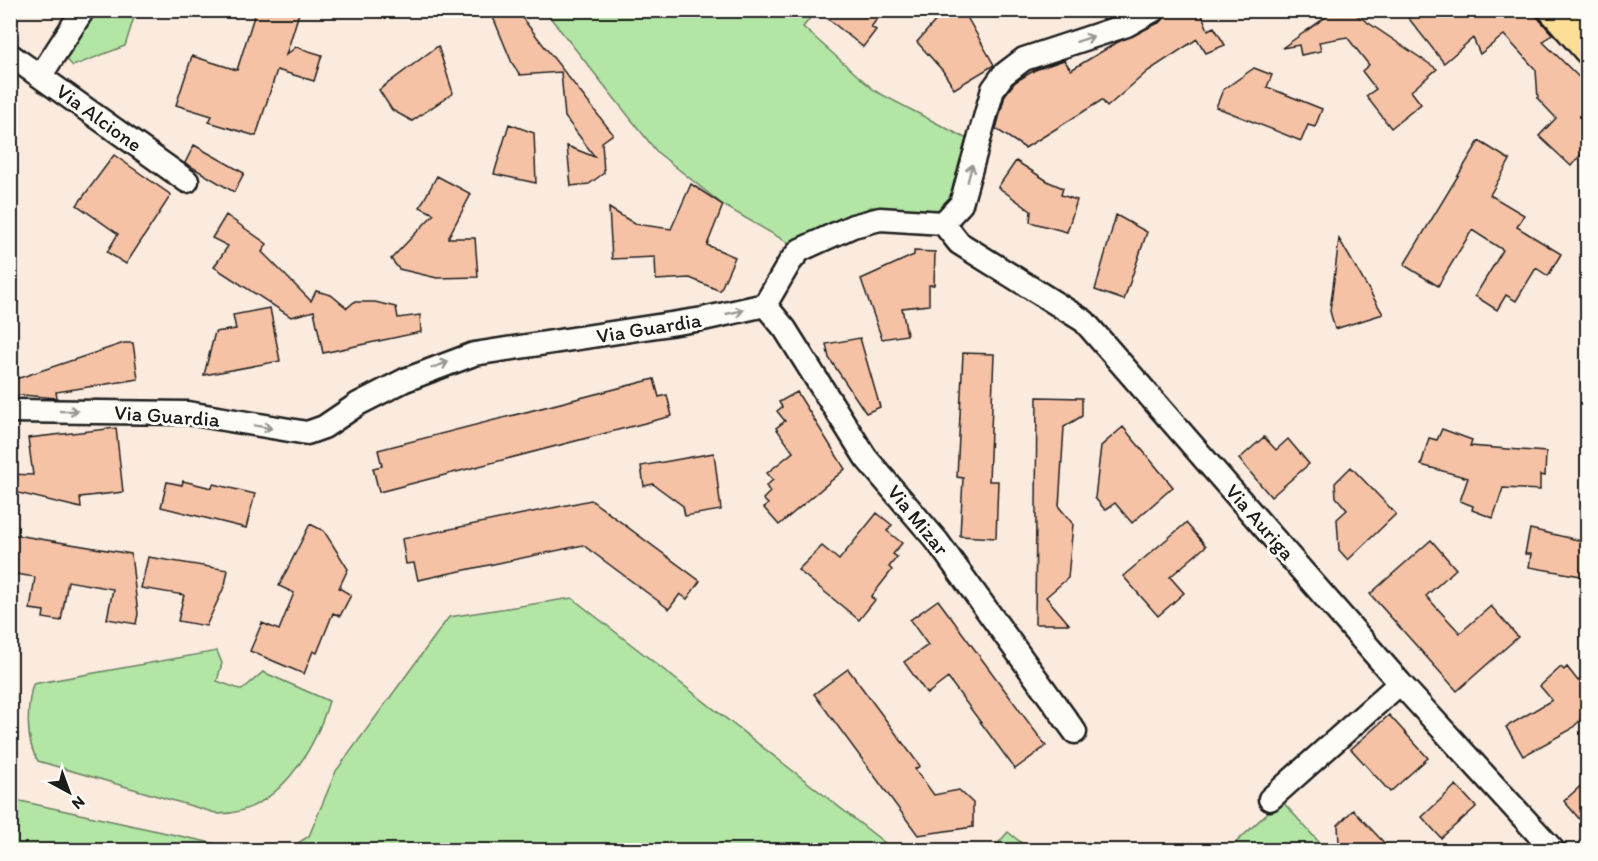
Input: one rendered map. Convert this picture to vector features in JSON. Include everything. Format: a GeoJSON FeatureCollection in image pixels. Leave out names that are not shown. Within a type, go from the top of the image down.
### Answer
{"type":"FeatureCollection","features":[{"type":"Feature","properties":{"kind":"main road"},"geometry":{"type":"LineString","coordinates":[[1556,14],[1587,50]]}},
{"type":"Feature","properties":{"kind":"street"},"geometry":{"type":"LineString","coordinates":[[41,75],[83,10]]}},
{"type":"Feature","properties":{"kind":"street"},"geometry":{"type":"LineString","coordinates":[[765,305],[790,262],[801,250],[853,226],[880,219],[943,223],[961,204],[993,89],[1003,75],[1024,59],[1127,25],[1154,10]]}},
{"type":"Feature","properties":{"kind":"street"},"geometry":{"type":"LineString","coordinates":[[1556,14],[1587,12]]}},
{"type":"Feature","properties":{"kind":"street","name":"Via Alcione"},"geometry":{"type":"LineString","coordinates":[[10,55],[41,75],[99,121],[187,181]]}},
{"type":"Feature","properties":{"kind":"street","name":"Via Auriga"},"geometry":{"type":"LineString","coordinates":[[943,223],[959,243],[1084,321],[1400,683],[1553,850]]}},
{"type":"Feature","properties":{"kind":"street","name":"Via Guardia"},"geometry":{"type":"LineString","coordinates":[[10,411],[188,413],[307,433],[324,427],[358,404],[405,380],[474,354],[703,320],[765,305]]}},
{"type":"Feature","properties":{"kind":"street","name":"Via Mizar"},"geometry":{"type":"LineString","coordinates":[[765,305],[785,329],[866,458],[937,541],[1075,732]]}},
{"type":"Feature","properties":{"kind":"street"},"geometry":{"type":"LineString","coordinates":[[1270,799],[1400,683]]}},
{"type":"Feature","properties":{"kind":"green space"},"geometry":{"type":"Polygon","coordinates":[[[94,11],[136,11],[125,46],[73,66],[66,59],[66,55],[94,11]]]}},
{"type":"Feature","properties":{"kind":"green space"},"geometry":{"type":"Polygon","coordinates":[[[545,11],[816,11],[803,27],[875,91],[967,139],[955,197],[936,212],[871,207],[790,244],[723,205],[657,152],[545,11]]]}},
{"type":"Feature","properties":{"kind":"green space"},"geometry":{"type":"Polygon","coordinates":[[[572,598],[894,850],[287,850],[309,836],[336,771],[449,617],[572,598]]]}},
{"type":"Feature","properties":{"kind":"green space"},"geometry":{"type":"Polygon","coordinates":[[[217,651],[222,663],[217,681],[242,690],[263,672],[329,701],[314,740],[303,759],[275,791],[259,803],[240,811],[219,814],[38,761],[31,744],[28,723],[33,684],[217,651]]]}},
{"type":"Feature","properties":{"kind":"green space"},"geometry":{"type":"Polygon","coordinates":[[[11,799],[244,850],[11,850],[11,799]]]}},
{"type":"Feature","properties":{"kind":"green space"},"geometry":{"type":"Polygon","coordinates":[[[1281,800],[1326,850],[1228,850],[1281,800]]]}},
{"type":"Feature","properties":{"kind":"green space"},"geometry":{"type":"Polygon","coordinates":[[[1008,832],[1030,850],[992,850],[1008,832]]]}},
{"type":"Feature","properties":{"kind":"building"},"geometry":{"type":"Polygon","coordinates":[[[256,10],[300,10],[286,55],[296,47],[322,55],[314,81],[277,70],[256,136],[209,122],[212,116],[176,105],[192,56],[237,70],[256,10]]]}},
{"type":"Feature","properties":{"kind":"building"},"geometry":{"type":"Polygon","coordinates":[[[507,10],[516,10],[613,134],[602,142],[604,173],[589,184],[571,186],[567,146],[595,157],[565,117],[561,72],[520,75],[512,63],[493,17],[507,10]]]}},
{"type":"Feature","properties":{"kind":"building"},"geometry":{"type":"Polygon","coordinates":[[[817,10],[884,10],[871,27],[876,30],[863,47],[817,10]]]}},
{"type":"Feature","properties":{"kind":"building"},"geometry":{"type":"Polygon","coordinates":[[[945,10],[963,10],[994,65],[954,89],[943,71],[917,42],[945,10]]]}},
{"type":"Feature","properties":{"kind":"building"},"geometry":{"type":"Polygon","coordinates":[[[1172,10],[1200,10],[1208,30],[1214,27],[1225,45],[1206,53],[1197,39],[1148,71],[1107,107],[1102,100],[1025,148],[996,129],[1005,95],[1015,82],[1035,70],[1064,60],[1071,70],[1116,43],[1161,22],[1172,10]]]}},
{"type":"Feature","properties":{"kind":"building"},"geometry":{"type":"Polygon","coordinates":[[[1336,10],[1349,10],[1437,69],[1411,91],[1421,104],[1391,128],[1366,96],[1376,89],[1362,71],[1369,65],[1347,37],[1319,42],[1321,51],[1301,55],[1299,45],[1282,48],[1336,10]]]}},
{"type":"Feature","properties":{"kind":"building"},"geometry":{"type":"Polygon","coordinates":[[[1402,10],[1531,10],[1552,34],[1543,42],[1587,85],[1587,148],[1571,166],[1539,136],[1556,118],[1538,99],[1536,70],[1504,35],[1480,54],[1473,38],[1444,63],[1402,10]]]}},
{"type":"Feature","properties":{"kind":"building"},"geometry":{"type":"Polygon","coordinates":[[[438,46],[453,93],[412,121],[392,110],[379,90],[438,46]]]}},
{"type":"Feature","properties":{"kind":"building"},"geometry":{"type":"Polygon","coordinates":[[[1254,68],[1272,75],[1267,87],[1322,109],[1315,127],[1308,125],[1301,141],[1216,107],[1223,90],[1254,68]]]}},
{"type":"Feature","properties":{"kind":"building"},"geometry":{"type":"Polygon","coordinates":[[[509,124],[534,133],[536,183],[494,174],[509,124]]]}},
{"type":"Feature","properties":{"kind":"building"},"geometry":{"type":"Polygon","coordinates":[[[1479,141],[1510,160],[1490,195],[1524,215],[1517,227],[1561,254],[1548,276],[1536,268],[1516,301],[1506,295],[1497,310],[1475,296],[1503,250],[1472,230],[1438,286],[1404,265],[1479,141]]]}},
{"type":"Feature","properties":{"kind":"building"},"geometry":{"type":"Polygon","coordinates":[[[194,145],[244,173],[234,192],[185,163],[194,145]]]}},
{"type":"Feature","properties":{"kind":"building"},"geometry":{"type":"Polygon","coordinates":[[[114,155],[171,195],[126,264],[107,252],[118,234],[77,205],[114,155]]]}},
{"type":"Feature","properties":{"kind":"building"},"geometry":{"type":"Polygon","coordinates":[[[1016,161],[1063,188],[1061,195],[1077,200],[1067,232],[1030,222],[1031,211],[998,187],[1016,161]]]}},
{"type":"Feature","properties":{"kind":"building"},"geometry":{"type":"Polygon","coordinates":[[[437,176],[471,194],[448,238],[475,238],[478,277],[437,278],[399,269],[391,259],[434,214],[420,207],[437,176]]]}},
{"type":"Feature","properties":{"kind":"building"},"geometry":{"type":"Polygon","coordinates":[[[691,184],[723,205],[707,245],[735,257],[720,291],[690,278],[656,280],[655,257],[612,259],[609,208],[635,224],[671,229],[691,184]]]}},
{"type":"Feature","properties":{"kind":"building"},"geometry":{"type":"Polygon","coordinates":[[[226,215],[267,244],[262,252],[311,301],[316,291],[331,295],[347,308],[354,302],[375,302],[396,307],[398,318],[420,315],[421,332],[323,353],[314,311],[291,317],[214,267],[228,246],[212,238],[226,215]]]}},
{"type":"Feature","properties":{"kind":"building"},"geometry":{"type":"Polygon","coordinates":[[[1116,215],[1147,232],[1124,300],[1095,290],[1116,215]]]}},
{"type":"Feature","properties":{"kind":"building"},"geometry":{"type":"Polygon","coordinates":[[[1339,239],[1383,314],[1335,329],[1330,311],[1339,239]]]}},
{"type":"Feature","properties":{"kind":"building"},"geometry":{"type":"Polygon","coordinates":[[[914,251],[935,252],[934,285],[929,285],[929,305],[902,308],[907,335],[882,339],[861,279],[914,255],[914,251]]]}},
{"type":"Feature","properties":{"kind":"building"},"geometry":{"type":"Polygon","coordinates":[[[270,308],[280,361],[204,375],[215,332],[236,329],[233,315],[270,308]]]}},
{"type":"Feature","properties":{"kind":"building"},"geometry":{"type":"Polygon","coordinates":[[[860,338],[880,407],[866,413],[829,358],[826,344],[860,338]]]}},
{"type":"Feature","properties":{"kind":"building"},"geometry":{"type":"Polygon","coordinates":[[[124,343],[133,343],[138,379],[56,392],[57,398],[10,394],[10,381],[124,343]]]}},
{"type":"Feature","properties":{"kind":"building"},"geometry":{"type":"Polygon","coordinates":[[[963,353],[994,354],[989,481],[998,481],[996,538],[960,536],[963,478],[957,477],[963,353]]]}},
{"type":"Feature","properties":{"kind":"building"},"geometry":{"type":"Polygon","coordinates":[[[654,379],[659,397],[667,395],[672,416],[379,492],[373,468],[382,466],[378,450],[654,379]]]}},
{"type":"Feature","properties":{"kind":"building"},"geometry":{"type":"Polygon","coordinates":[[[797,392],[845,469],[779,525],[764,508],[768,504],[763,499],[770,492],[766,486],[773,480],[767,473],[793,452],[776,428],[785,421],[777,411],[782,407],[779,402],[797,392]]]}},
{"type":"Feature","properties":{"kind":"building"},"geometry":{"type":"Polygon","coordinates":[[[1037,397],[1082,398],[1082,416],[1064,427],[1059,507],[1073,524],[1068,578],[1046,597],[1069,624],[1035,624],[1037,397]]]}},
{"type":"Feature","properties":{"kind":"building"},"geometry":{"type":"Polygon","coordinates":[[[1123,427],[1173,487],[1132,523],[1115,503],[1105,510],[1095,498],[1101,446],[1123,427]]]}},
{"type":"Feature","properties":{"kind":"building"},"geometry":{"type":"Polygon","coordinates":[[[116,428],[123,492],[80,497],[81,508],[10,491],[10,474],[33,475],[28,438],[116,428]]]}},
{"type":"Feature","properties":{"kind":"building"},"geometry":{"type":"Polygon","coordinates":[[[1442,429],[1472,440],[1470,446],[1546,452],[1545,476],[1540,475],[1540,490],[1503,488],[1493,518],[1472,510],[1473,506],[1460,501],[1468,478],[1421,465],[1429,438],[1437,440],[1442,429]]]}},
{"type":"Feature","properties":{"kind":"building"},"geometry":{"type":"Polygon","coordinates":[[[1264,437],[1276,450],[1288,439],[1309,464],[1271,497],[1239,459],[1264,437]]]}},
{"type":"Feature","properties":{"kind":"building"},"geometry":{"type":"Polygon","coordinates":[[[714,453],[721,510],[685,516],[683,506],[653,484],[644,486],[641,466],[714,453]]]}},
{"type":"Feature","properties":{"kind":"building"},"geometry":{"type":"Polygon","coordinates":[[[1351,467],[1396,514],[1348,560],[1339,550],[1337,519],[1347,510],[1336,497],[1335,483],[1351,467]]]}},
{"type":"Feature","properties":{"kind":"building"},"geometry":{"type":"Polygon","coordinates":[[[183,481],[212,488],[213,484],[255,494],[246,528],[161,507],[167,482],[182,485],[183,481]]]}},
{"type":"Feature","properties":{"kind":"building"},"geometry":{"type":"Polygon","coordinates":[[[591,500],[700,581],[687,599],[680,594],[669,609],[583,545],[418,580],[414,563],[406,564],[402,539],[591,500]]]}},
{"type":"Feature","properties":{"kind":"building"},"geometry":{"type":"Polygon","coordinates":[[[877,513],[892,525],[887,531],[902,543],[893,554],[897,557],[889,567],[892,570],[871,597],[875,600],[859,620],[798,570],[822,546],[839,560],[877,513]]]}},
{"type":"Feature","properties":{"kind":"building"},"geometry":{"type":"Polygon","coordinates":[[[1186,523],[1206,546],[1170,577],[1184,593],[1158,616],[1123,576],[1186,523]]]}},
{"type":"Feature","properties":{"kind":"building"},"geometry":{"type":"Polygon","coordinates":[[[310,524],[324,531],[348,569],[339,588],[351,595],[340,616],[333,613],[317,653],[313,651],[304,674],[250,651],[262,623],[279,630],[294,593],[279,586],[310,524]]]}},
{"type":"Feature","properties":{"kind":"building"},"geometry":{"type":"Polygon","coordinates":[[[1530,529],[1587,542],[1587,577],[1529,567],[1531,554],[1525,554],[1530,529]]]}},
{"type":"Feature","properties":{"kind":"building"},"geometry":{"type":"Polygon","coordinates":[[[10,534],[131,554],[138,614],[136,624],[107,619],[113,589],[68,581],[61,621],[43,618],[44,611],[30,609],[35,577],[10,573],[10,534]]]}},
{"type":"Feature","properties":{"kind":"building"},"geometry":{"type":"Polygon","coordinates":[[[1431,540],[1456,569],[1426,596],[1460,633],[1491,606],[1518,637],[1457,691],[1370,594],[1431,540]]]}},
{"type":"Feature","properties":{"kind":"building"},"geometry":{"type":"Polygon","coordinates":[[[148,557],[228,570],[225,585],[206,626],[178,621],[184,595],[141,588],[148,557]]]}},
{"type":"Feature","properties":{"kind":"building"},"geometry":{"type":"Polygon","coordinates":[[[938,600],[1046,746],[1015,769],[948,678],[927,694],[904,662],[928,645],[910,620],[938,600]]]}},
{"type":"Feature","properties":{"kind":"building"},"geometry":{"type":"Polygon","coordinates":[[[1561,667],[1564,670],[1567,667],[1578,681],[1587,673],[1587,714],[1570,730],[1523,756],[1506,727],[1552,700],[1540,686],[1561,667]]]}},
{"type":"Feature","properties":{"kind":"building"},"geometry":{"type":"Polygon","coordinates":[[[848,669],[920,766],[915,769],[934,795],[959,790],[973,803],[973,827],[918,835],[814,694],[848,669]]]}},
{"type":"Feature","properties":{"kind":"building"},"geometry":{"type":"Polygon","coordinates":[[[1389,715],[1428,758],[1390,792],[1351,749],[1389,715]]]}},
{"type":"Feature","properties":{"kind":"building"},"geometry":{"type":"Polygon","coordinates":[[[1587,780],[1587,828],[1564,801],[1587,780]]]}},
{"type":"Feature","properties":{"kind":"building"},"geometry":{"type":"Polygon","coordinates":[[[1456,785],[1476,807],[1441,838],[1422,817],[1456,785]]]}},
{"type":"Feature","properties":{"kind":"building"},"geometry":{"type":"Polygon","coordinates":[[[1353,810],[1391,850],[1346,850],[1339,843],[1338,825],[1353,810]]]}}]}
